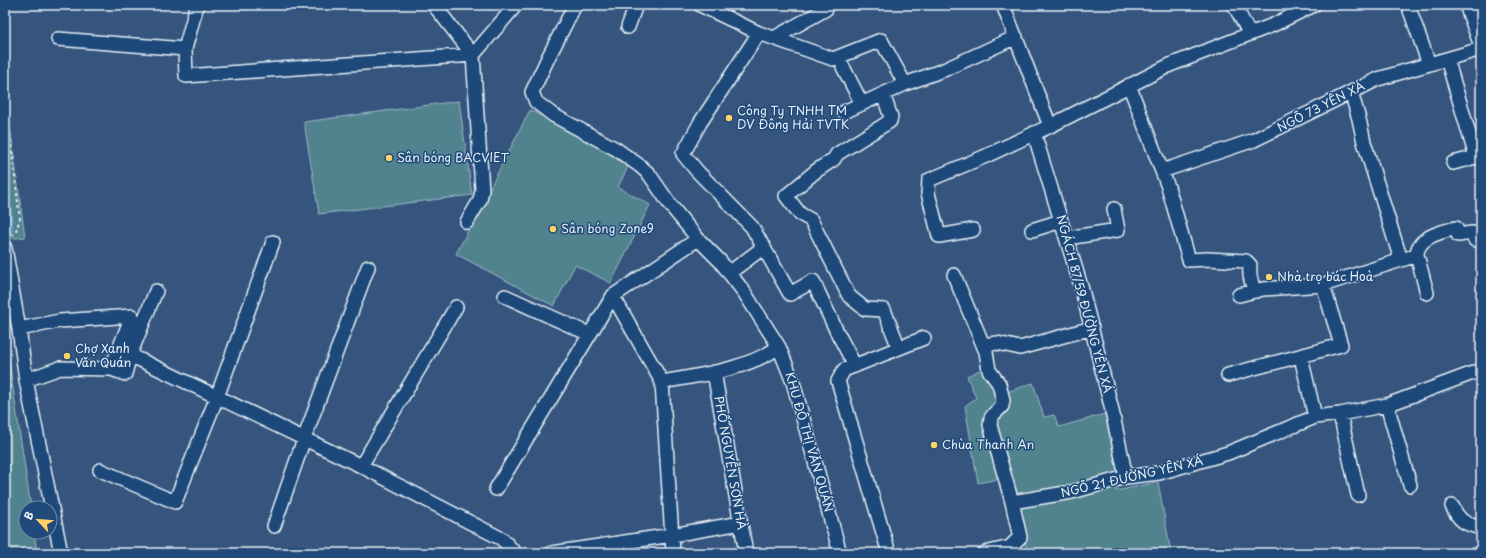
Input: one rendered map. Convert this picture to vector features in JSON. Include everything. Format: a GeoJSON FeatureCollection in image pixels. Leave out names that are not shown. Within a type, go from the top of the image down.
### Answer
{"type":"FeatureCollection","features":[{"type":"Feature","properties":{"kind":"street"},"geometry":{"type":"LineString","coordinates":[[197,5],[185,49],[186,76],[473,56],[516,5]]}},
{"type":"Feature","properties":{"kind":"street"},"geometry":{"type":"LineString","coordinates":[[434,5],[473,56],[482,190],[480,200],[467,222]]}},
{"type":"Feature","properties":{"kind":"street","name":"KHU ĐÔ THỊ VĂN QUÁN"},"geometry":{"type":"LineString","coordinates":[[575,5],[532,92],[536,102],[553,115],[616,149],[649,174],[671,206],[698,239],[720,261],[744,292],[779,347],[793,382],[840,553]]}},
{"type":"Feature","properties":{"kind":"street"},"geometry":{"type":"LineString","coordinates":[[628,27],[636,5]]}},
{"type":"Feature","properties":{"kind":"street"},"geometry":{"type":"LineString","coordinates":[[700,5],[759,33],[833,64],[862,104]]}},
{"type":"Feature","properties":{"kind":"street"},"geometry":{"type":"LineString","coordinates":[[1003,5],[1050,126]]}},
{"type":"Feature","properties":{"kind":"street"},"geometry":{"type":"LineString","coordinates":[[1234,5],[1250,34]]}},
{"type":"Feature","properties":{"kind":"street"},"geometry":{"type":"LineString","coordinates":[[1408,5],[1429,64]]}},
{"type":"Feature","properties":{"kind":"street"},"geometry":{"type":"LineString","coordinates":[[1466,5],[1478,31],[1481,48]]}},
{"type":"Feature","properties":{"kind":"street"},"geometry":{"type":"LineString","coordinates":[[973,230],[939,236],[928,193],[929,180],[986,156],[1050,126],[1170,65],[1273,25],[1310,6]]}},
{"type":"Feature","properties":{"kind":"street"},"geometry":{"type":"LineString","coordinates":[[774,38],[826,9]]}},
{"type":"Feature","properties":{"kind":"street"},"geometry":{"type":"LineString","coordinates":[[759,33],[700,123],[683,154],[697,172],[752,227],[790,294],[813,281],[855,366]]}},
{"type":"Feature","properties":{"kind":"street"},"geometry":{"type":"LineString","coordinates":[[844,112],[905,84],[946,69],[1016,37]]}},
{"type":"Feature","properties":{"kind":"street"},"geometry":{"type":"LineString","coordinates":[[58,39],[185,49]]}},
{"type":"Feature","properties":{"kind":"street"},"geometry":{"type":"LineString","coordinates":[[833,64],[881,40],[905,84]]}},
{"type":"Feature","properties":{"kind":"street","name":"NGÕ 73 YÊN XÁ"},"geometry":{"type":"LineString","coordinates":[[1162,171],[1268,134],[1297,118],[1352,92],[1366,83],[1481,48]]}},
{"type":"Feature","properties":{"kind":"street"},"geometry":{"type":"LineString","coordinates":[[1447,59],[1476,157],[1453,163]]}},
{"type":"Feature","properties":{"kind":"street"},"geometry":{"type":"LineString","coordinates":[[1129,85],[1162,171],[1190,260],[1207,259],[1246,262],[1250,266],[1249,272],[1251,285],[1256,291]]}},
{"type":"Feature","properties":{"kind":"street"},"geometry":{"type":"LineString","coordinates":[[1352,92],[1364,142],[1401,260]]}},
{"type":"Feature","properties":{"kind":"street"},"geometry":{"type":"LineString","coordinates":[[883,94],[891,117],[890,121],[837,154],[834,160],[816,171],[786,196],[800,214],[811,220],[849,296],[865,309],[884,310],[899,348]]}},
{"type":"Feature","properties":{"kind":"street","name":"NGÁCH 87/59 ĐƯỜNG YÊN XÁ"},"geometry":{"type":"LineString","coordinates":[[1034,133],[1067,238],[1092,328],[1126,477]]}},
{"type":"Feature","properties":{"kind":"street"},"geometry":{"type":"LineString","coordinates":[[1067,238],[1118,230],[1114,209]]}},
{"type":"Feature","properties":{"kind":"street"},"geometry":{"type":"LineString","coordinates":[[1032,230],[1061,221]]}},
{"type":"Feature","properties":{"kind":"street"},"geometry":{"type":"LineString","coordinates":[[1427,293],[1417,255],[1417,249],[1423,241],[1441,232],[1456,228],[1458,235],[1472,233],[1475,240],[1481,238]]}},
{"type":"Feature","properties":{"kind":"street"},"geometry":{"type":"LineString","coordinates":[[496,489],[613,296],[698,239]]}},
{"type":"Feature","properties":{"kind":"street"},"geometry":{"type":"LineString","coordinates":[[100,470],[175,502],[217,397],[273,242]]}},
{"type":"Feature","properties":{"kind":"street"},"geometry":{"type":"LineString","coordinates":[[7,244],[26,380],[61,553]]}},
{"type":"Feature","properties":{"kind":"street"},"geometry":{"type":"LineString","coordinates":[[729,273],[764,247]]}},
{"type":"Feature","properties":{"kind":"street"},"geometry":{"type":"LineString","coordinates":[[1239,295],[1256,291],[1323,285],[1417,255]]}},
{"type":"Feature","properties":{"kind":"street"},"geometry":{"type":"LineString","coordinates":[[274,526],[304,439],[368,267]]}},
{"type":"Feature","properties":{"kind":"street"},"geometry":{"type":"LineString","coordinates":[[954,275],[986,352],[989,370],[1000,384],[1003,400],[1002,406],[991,418],[990,425],[1012,502],[1020,537],[1010,547],[985,553]]}},
{"type":"Feature","properties":{"kind":"street"},"geometry":{"type":"LineString","coordinates":[[1228,375],[1341,345],[1323,285]]}},
{"type":"Feature","properties":{"kind":"street"},"geometry":{"type":"LineString","coordinates":[[26,380],[60,368],[111,369],[125,374],[130,355],[156,291]]}},
{"type":"Feature","properties":{"kind":"street"},"geometry":{"type":"LineString","coordinates":[[506,296],[589,334]]}},
{"type":"Feature","properties":{"kind":"street"},"geometry":{"type":"LineString","coordinates":[[613,296],[662,382],[673,553]]}},
{"type":"Feature","properties":{"kind":"street"},"geometry":{"type":"LineString","coordinates":[[361,466],[456,307]]}},
{"type":"Feature","properties":{"kind":"street"},"geometry":{"type":"LineString","coordinates":[[19,329],[60,321],[132,316],[111,369]]}},
{"type":"Feature","properties":{"kind":"street"},"geometry":{"type":"LineString","coordinates":[[983,345],[996,343],[1020,348],[1092,328]]}},
{"type":"Feature","properties":{"kind":"street"},"geometry":{"type":"LineString","coordinates":[[889,553],[838,381],[844,370],[924,338]]}},
{"type":"Feature","properties":{"kind":"street"},"geometry":{"type":"LineString","coordinates":[[662,382],[714,372],[754,361],[779,347]]}},
{"type":"Feature","properties":{"kind":"street"},"geometry":{"type":"LineString","coordinates":[[130,355],[361,466],[502,539],[515,553]]}},
{"type":"Feature","properties":{"kind":"street"},"geometry":{"type":"LineString","coordinates":[[1301,356],[1315,417]]}},
{"type":"Feature","properties":{"kind":"street","name":"NGÕ 21 ĐƯỜNG YÊN XÁ"},"geometry":{"type":"LineString","coordinates":[[1012,502],[1072,492],[1126,477],[1159,473],[1228,453],[1315,417],[1340,414],[1387,404],[1481,370]]}},
{"type":"Feature","properties":{"kind":"street","name":"PHỐ NGUYỄN SƠN HÀ"},"geometry":{"type":"LineString","coordinates":[[714,372],[746,553]]}},
{"type":"Feature","properties":{"kind":"street"},"geometry":{"type":"LineString","coordinates":[[1387,404],[1410,485]]}},
{"type":"Feature","properties":{"kind":"street"},"geometry":{"type":"LineString","coordinates":[[1340,414],[1358,495]]}},
{"type":"Feature","properties":{"kind":"street"},"geometry":{"type":"LineString","coordinates":[[1452,506],[1456,515],[1462,521],[1481,528]]}},
{"type":"Feature","properties":{"kind":"street"},"geometry":{"type":"LineString","coordinates":[[552,553],[741,523]]}},
{"type":"Feature","properties":{"kind":"path"},"geometry":{"type":"LineString","coordinates":[[5,110],[9,127],[20,219],[16,231],[7,244]]}},
{"type":"Feature","properties":{"kind":"green space","name":"Sân bóng BACVIET"},"geometry":{"type":"Polygon","coordinates":[[[459,101],[472,195],[319,214],[304,122],[459,101]]]}},
{"type":"Feature","properties":{"kind":"green space"},"geometry":{"type":"Polygon","coordinates":[[[5,106],[8,111],[25,237],[5,239],[5,106]]]}},
{"type":"Feature","properties":{"kind":"green space","name":"Sân bóng Zone9"},"geometry":{"type":"Polygon","coordinates":[[[530,110],[631,161],[618,187],[650,205],[611,283],[575,265],[554,306],[456,254],[530,110]]]}},
{"type":"Feature","properties":{"kind":"green space"},"geometry":{"type":"Polygon","coordinates":[[[5,335],[30,500],[18,500],[18,540],[35,540],[37,553],[5,553],[5,335]]]}},
{"type":"Feature","properties":{"kind":"green space"},"geometry":{"type":"Polygon","coordinates":[[[986,367],[1004,393],[1033,383],[1044,417],[1054,415],[1059,427],[1105,414],[1121,475],[1014,497],[1003,478],[978,483],[965,406],[976,398],[967,376],[986,367]]]}},
{"type":"Feature","properties":{"kind":"green space"},"geometry":{"type":"Polygon","coordinates":[[[1158,482],[1171,553],[1027,553],[1018,506],[1115,484],[1116,491],[1158,482]]]}},
{"type":"Feature","properties":{"kind":"water"},"geometry":{"type":"Polygon","coordinates":[[[5,162],[13,229],[9,236],[5,236],[5,162]]]}},
{"type":"Feature","properties":{"kind":"place","name":"Công Ty TNHH TM DV Đông Hải TVTK"},"geometry":{"type":"Point","coordinates":[729,118]}},
{"type":"Feature","properties":{"kind":"place","name":"Sân bóng BACVIET"},"geometry":{"type":"Point","coordinates":[389,158]}},
{"type":"Feature","properties":{"kind":"place","name":"Sân bóng Zone9"},"geometry":{"type":"Point","coordinates":[553,229]}},
{"type":"Feature","properties":{"kind":"place","name":"Nhà trọ bác Hoà"},"geometry":{"type":"Point","coordinates":[1269,277]}},
{"type":"Feature","properties":{"kind":"place","name":"Chợ Xanh Văn Quán"},"geometry":{"type":"Point","coordinates":[67,356]}},
{"type":"Feature","properties":{"kind":"place","name":"Chùa Thanh An"},"geometry":{"type":"Point","coordinates":[934,445]}}]}
